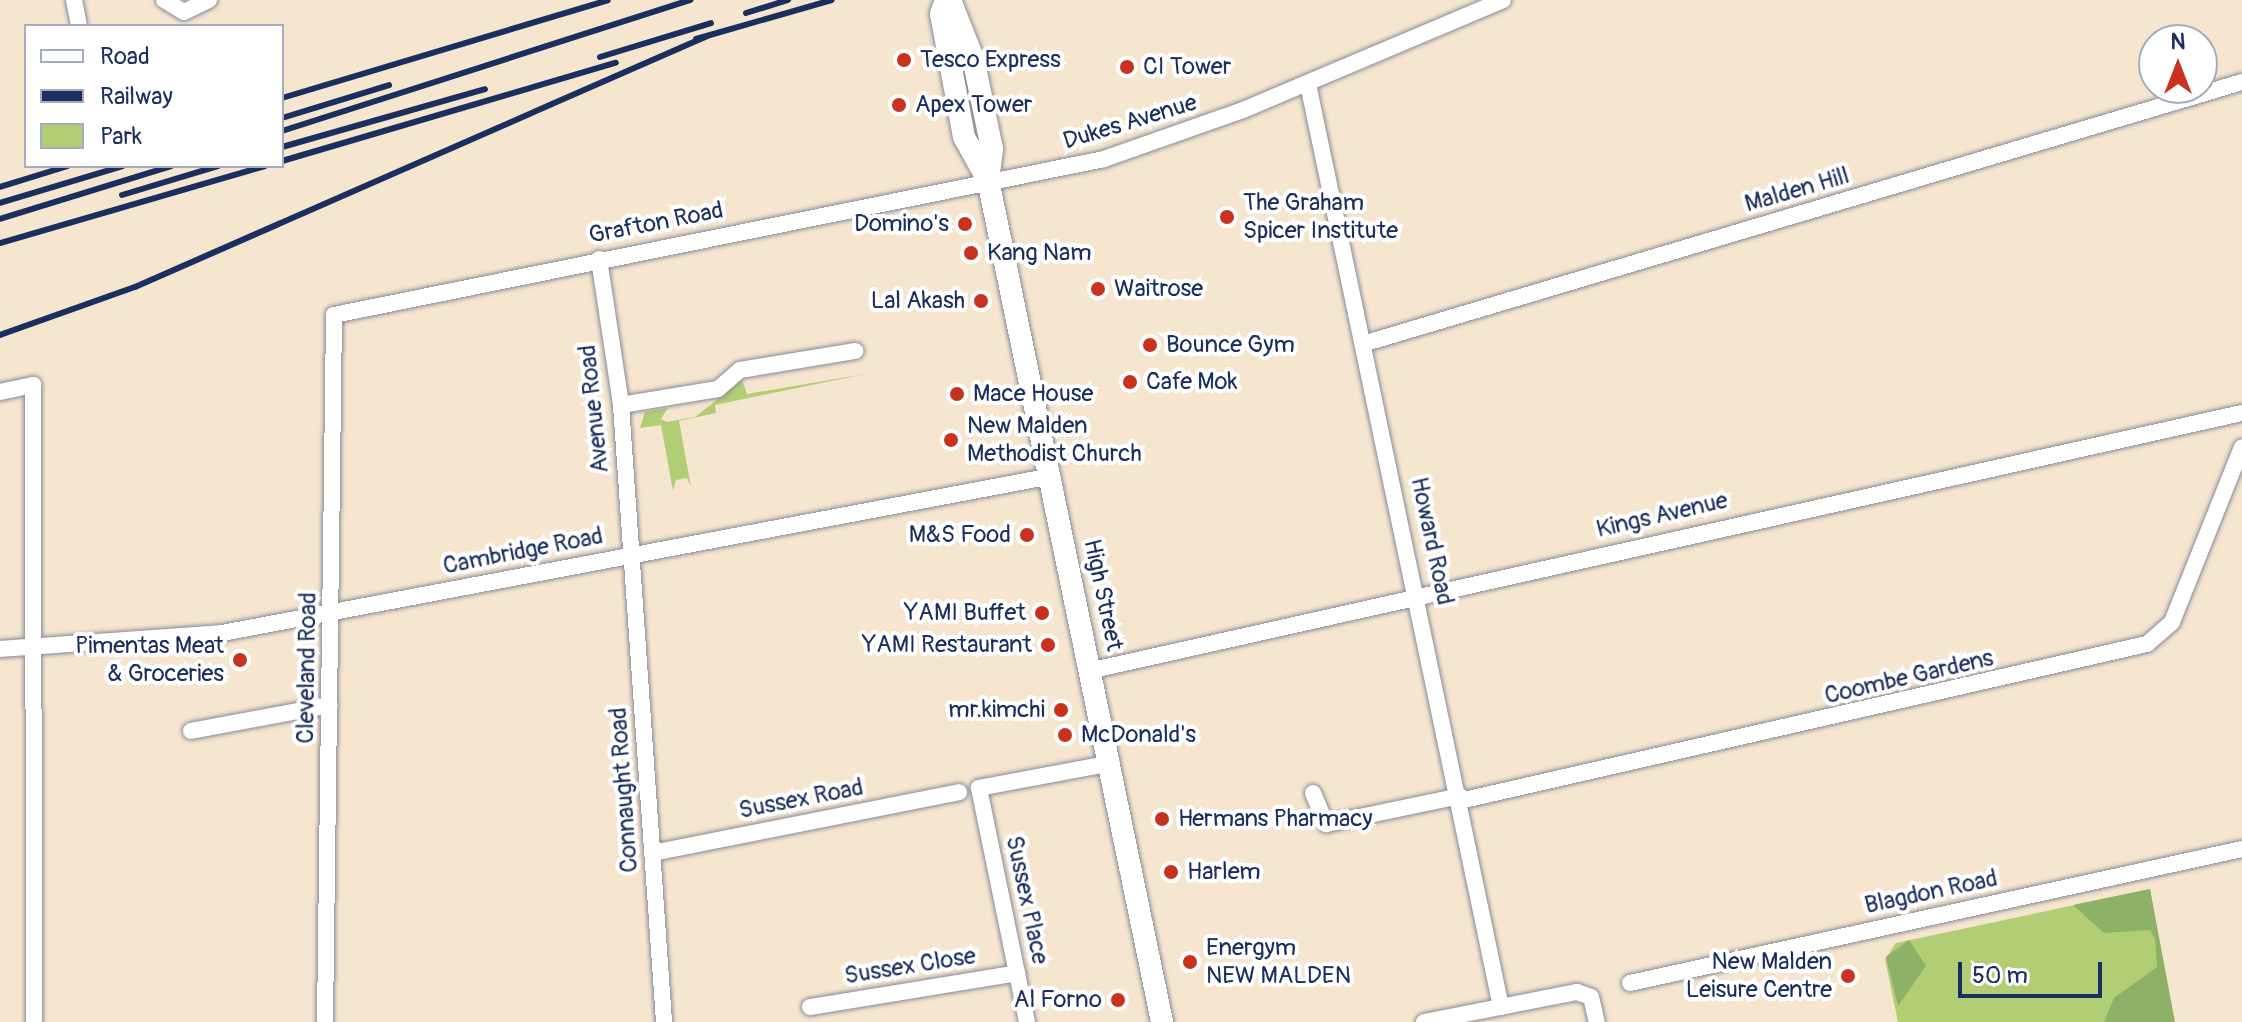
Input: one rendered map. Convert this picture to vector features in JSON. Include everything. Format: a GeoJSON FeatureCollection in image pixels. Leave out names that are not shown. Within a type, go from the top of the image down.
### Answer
{"type":"FeatureCollection","features":[{"type":"Feature","properties":{"kind":"main road","name":"High Street"},"geometry":{"type":"LineString","coordinates":[[948,0],[941,14],[964,137],[988,180],[1093,670],[1162,1022]]}},
{"type":"Feature","properties":{"kind":"street"},"geometry":{"type":"LineString","coordinates":[[74,0],[79,24]]}},
{"type":"Feature","properties":{"kind":"street"},"geometry":{"type":"LineString","coordinates":[[164,0],[184,12],[209,0]]}},
{"type":"Feature","properties":{"kind":"street","name":"Dukes Avenue"},"geometry":{"type":"LineString","coordinates":[[988,180],[1128,152],[1308,84],[1503,0]]}},
{"type":"Feature","properties":{"kind":"street","name":"Malden Hill"},"geometry":{"type":"LineString","coordinates":[[1366,343],[2242,82]]}},
{"type":"Feature","properties":{"kind":"street","name":"Howard Road"},"geometry":{"type":"LineString","coordinates":[[1308,84],[1420,596],[1462,798],[1459,821],[1501,1007]]}},
{"type":"Feature","properties":{"kind":"street","name":"Grafton Road"},"geometry":{"type":"LineString","coordinates":[[334,315],[988,180]]}},
{"type":"Feature","properties":{"kind":"street","name":"Avenue Road"},"geometry":{"type":"LineString","coordinates":[[599,259],[621,405],[631,555]]}},
{"type":"Feature","properties":{"kind":"street","name":"Cleveland Road"},"geometry":{"type":"LineString","coordinates":[[325,1022],[334,315]]}},
{"type":"Feature","properties":{"kind":"street"},"geometry":{"type":"LineString","coordinates":[[621,405],[718,389],[740,370],[855,351]]}},
{"type":"Feature","properties":{"kind":"street"},"geometry":{"type":"LineString","coordinates":[[0,392],[33,385],[34,1022]]}},
{"type":"Feature","properties":{"kind":"street","name":"Kings Avenue"},"geometry":{"type":"LineString","coordinates":[[1093,670],[2242,413]]}},
{"type":"Feature","properties":{"kind":"street","name":"Coombe Gardens"},"geometry":{"type":"LineString","coordinates":[[1313,793],[1326,824],[1462,798],[2147,644],[2172,622],[2242,447]]}},
{"type":"Feature","properties":{"kind":"street","name":"Cambridge Road"},"geometry":{"type":"LineString","coordinates":[[0,649],[170,640],[1052,476]]}},
{"type":"Feature","properties":{"kind":"street","name":"Connaught Road"},"geometry":{"type":"LineString","coordinates":[[631,555],[664,1022]]}},
{"type":"Feature","properties":{"kind":"street"},"geometry":{"type":"LineString","coordinates":[[191,731],[330,705]]}},
{"type":"Feature","properties":{"kind":"street","name":"Sussex Place"},"geometry":{"type":"LineString","coordinates":[[1027,1022],[979,788],[1112,763]]}},
{"type":"Feature","properties":{"kind":"street","name":"Sussex Road"},"geometry":{"type":"LineString","coordinates":[[652,853],[959,792]]}},
{"type":"Feature","properties":{"kind":"street","name":"Blagdon Road"},"geometry":{"type":"LineString","coordinates":[[1630,983],[2242,849]]}},
{"type":"Feature","properties":{"kind":"street","name":"Sussex Close"},"geometry":{"type":"LineString","coordinates":[[810,1007],[1017,973]]}},
{"type":"Feature","properties":{"kind":"street"},"geometry":{"type":"LineString","coordinates":[[1424,1022],[1586,993],[1597,1022]]}},
{"type":"Feature","properties":{"kind":"green space"},"geometry":{"type":"Polygon","coordinates":[[[865,374],[715,405],[716,413],[679,421],[691,487],[687,478],[676,480],[673,491],[661,425],[640,428],[645,412],[668,408],[661,419],[667,422],[695,417],[742,380],[747,394],[865,374]]]}},
{"type":"Feature","properties":{"kind":"green space"},"geometry":{"type":"Polygon","coordinates":[[[2150,889],[2173,1022],[1898,1022],[1885,959],[1896,943],[2150,889]]]}},
{"type":"Feature","properties":{"kind":"green space"},"geometry":{"type":"Polygon","coordinates":[[[2150,889],[2175,1022],[2104,1022],[2114,998],[2157,967],[2155,939],[2150,930],[2104,933],[2073,905],[2150,889]]]}},
{"type":"Feature","properties":{"kind":"green space"},"geometry":{"type":"Polygon","coordinates":[[[1909,940],[1926,966],[1898,1006],[1886,957],[1909,940]]]}},
{"type":"Feature","properties":{"kind":"railway"},"geometry":{"type":"LineString","coordinates":[[284,97],[608,0]]}},
{"type":"Feature","properties":{"kind":"railway"},"geometry":{"type":"LineString","coordinates":[[284,130],[691,0]]}},
{"type":"Feature","properties":{"kind":"railway"},"geometry":{"type":"LineString","coordinates":[[746,13],[788,0]]}},
{"type":"Feature","properties":{"kind":"railway"},"geometry":{"type":"LineString","coordinates":[[696,39],[832,0]]}},
{"type":"Feature","properties":{"kind":"railway"},"geometry":{"type":"LineString","coordinates":[[600,57],[711,23]]}},
{"type":"Feature","properties":{"kind":"railway"},"geometry":{"type":"LineString","coordinates":[[0,335],[135,287],[707,36]]}},
{"type":"Feature","properties":{"kind":"railway"},"geometry":{"type":"LineString","coordinates":[[284,160],[616,63]]}},
{"type":"Feature","properties":{"kind":"railway"},"geometry":{"type":"LineString","coordinates":[[284,117],[389,85]]}},
{"type":"Feature","properties":{"kind":"railway"},"geometry":{"type":"LineString","coordinates":[[284,146],[485,89]]}},
{"type":"Feature","properties":{"kind":"railway"},"geometry":{"type":"LineString","coordinates":[[0,187],[62,168]]}},
{"type":"Feature","properties":{"kind":"railway"},"geometry":{"type":"LineString","coordinates":[[0,203],[116,168]]}},
{"type":"Feature","properties":{"kind":"railway"},"geometry":{"type":"LineString","coordinates":[[0,219],[165,168]]}},
{"type":"Feature","properties":{"kind":"railway"},"geometry":{"type":"LineString","coordinates":[[122,195],[211,168]]}},
{"type":"Feature","properties":{"kind":"railway"},"geometry":{"type":"LineString","coordinates":[[0,243],[258,168]]}},
{"type":"Feature","properties":{"kind":"place","name":"Tesco Express"},"geometry":{"type":"Point","coordinates":[904,60]}},
{"type":"Feature","properties":{"kind":"place","name":"CI Tower"},"geometry":{"type":"Point","coordinates":[1127,67]}},
{"type":"Feature","properties":{"kind":"place","name":"Apex Tower"},"geometry":{"type":"Point","coordinates":[899,105]}},
{"type":"Feature","properties":{"kind":"place","name":"The Graham Spicer Institute"},"geometry":{"type":"Point","coordinates":[1227,217]}},
{"type":"Feature","properties":{"kind":"place","name":"Domino's"},"geometry":{"type":"Point","coordinates":[965,224]}},
{"type":"Feature","properties":{"kind":"place","name":"Kang Nam"},"geometry":{"type":"Point","coordinates":[971,253]}},
{"type":"Feature","properties":{"kind":"place","name":"Waitrose"},"geometry":{"type":"Point","coordinates":[1098,289]}},
{"type":"Feature","properties":{"kind":"place","name":"Lal Akash"},"geometry":{"type":"Point","coordinates":[981,301]}},
{"type":"Feature","properties":{"kind":"place","name":"Bounce Gym"},"geometry":{"type":"Point","coordinates":[1150,345]}},
{"type":"Feature","properties":{"kind":"place","name":"Cafe Mok"},"geometry":{"type":"Point","coordinates":[1130,382]}},
{"type":"Feature","properties":{"kind":"place","name":"Mace House"},"geometry":{"type":"Point","coordinates":[957,394]}},
{"type":"Feature","properties":{"kind":"place","name":"New Malden Methodist Church"},"geometry":{"type":"Point","coordinates":[951,440]}},
{"type":"Feature","properties":{"kind":"place","name":"M&S Food"},"geometry":{"type":"Point","coordinates":[1027,535]}},
{"type":"Feature","properties":{"kind":"place","name":"YAMI Buffet"},"geometry":{"type":"Point","coordinates":[1042,613]}},
{"type":"Feature","properties":{"kind":"place","name":"YAMI Restaurant"},"geometry":{"type":"Point","coordinates":[1048,645]}},
{"type":"Feature","properties":{"kind":"place","name":"Pimentas Meat & Groceries"},"geometry":{"type":"Point","coordinates":[240,660]}},
{"type":"Feature","properties":{"kind":"place","name":"mr.kimchi"},"geometry":{"type":"Point","coordinates":[1061,710]}},
{"type":"Feature","properties":{"kind":"place","name":"McDonald's"},"geometry":{"type":"Point","coordinates":[1065,735]}},
{"type":"Feature","properties":{"kind":"place","name":"Hermans Pharmacy"},"geometry":{"type":"Point","coordinates":[1162,819]}},
{"type":"Feature","properties":{"kind":"place","name":"Harlem"},"geometry":{"type":"Point","coordinates":[1171,872]}},
{"type":"Feature","properties":{"kind":"place","name":"Energym NEW MALDEN"},"geometry":{"type":"Point","coordinates":[1190,962]}},
{"type":"Feature","properties":{"kind":"place","name":"New Malden Leisure Centre"},"geometry":{"type":"Point","coordinates":[1848,976]}},
{"type":"Feature","properties":{"kind":"place","name":"Al Forno"},"geometry":{"type":"Point","coordinates":[1118,1000]}}]}
